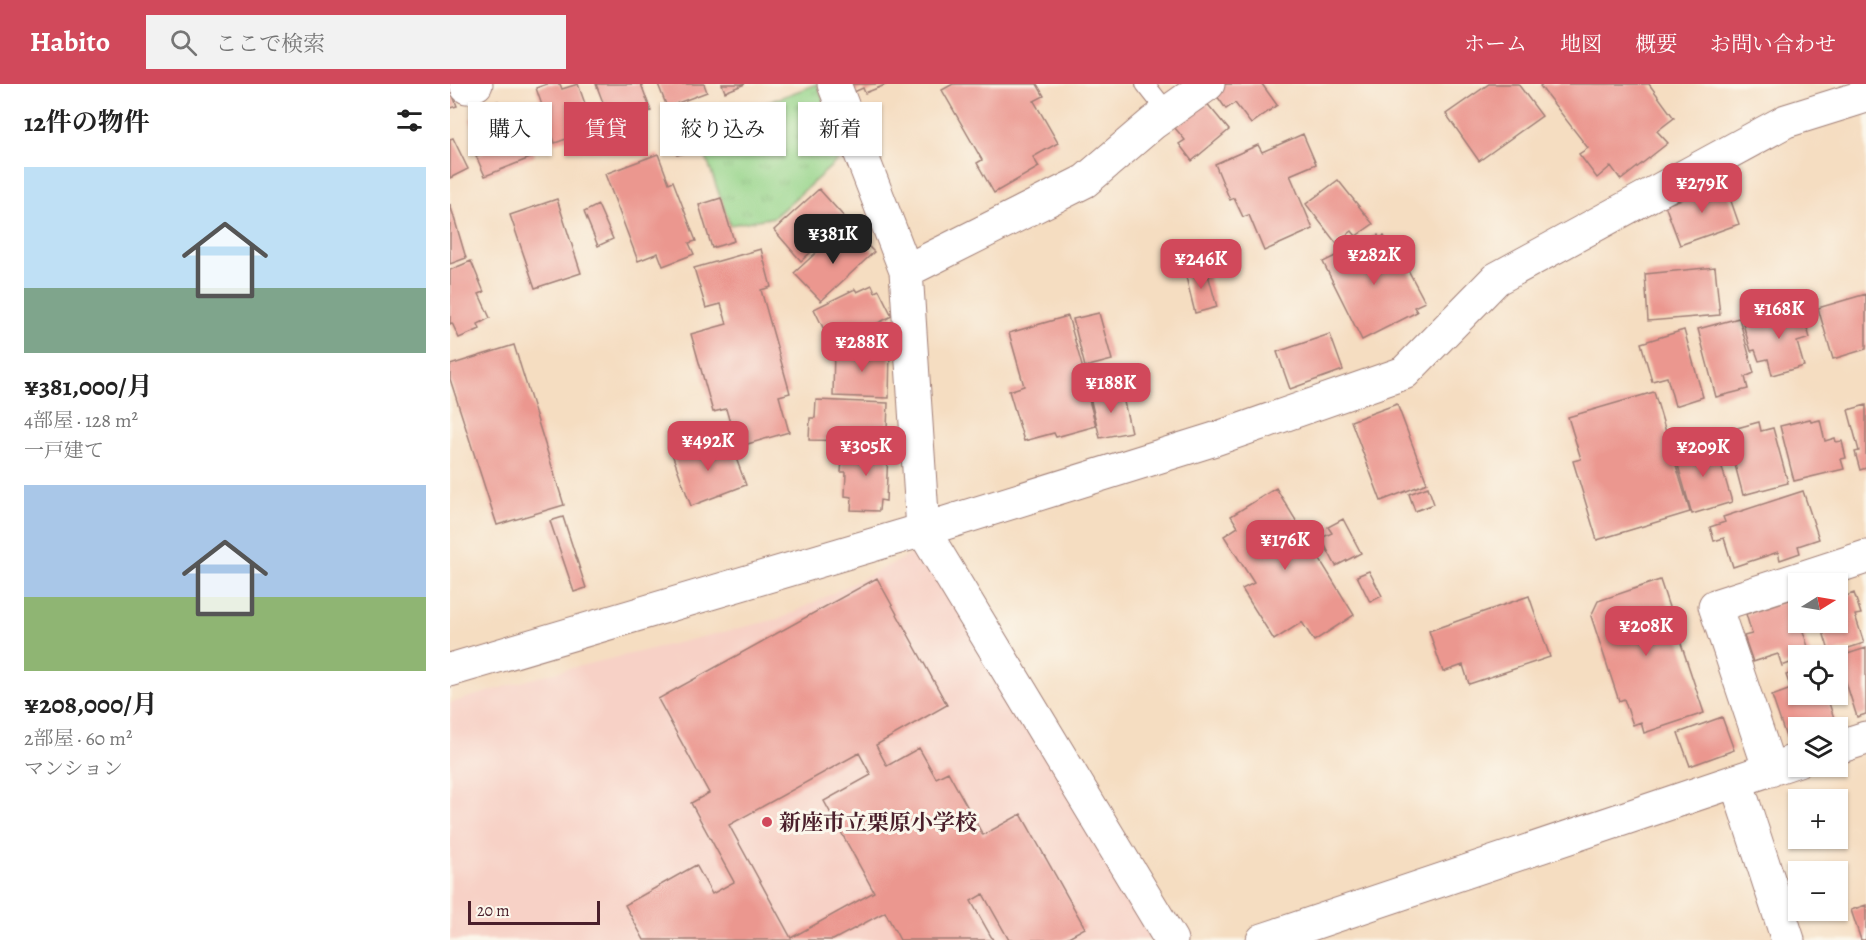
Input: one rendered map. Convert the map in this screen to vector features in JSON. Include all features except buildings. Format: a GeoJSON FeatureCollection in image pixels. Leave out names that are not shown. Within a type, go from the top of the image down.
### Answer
{"type":"FeatureCollection","features":[{"type":"Feature","properties":{"kind":"street"},"geometry":{"type":"LineString","coordinates":[[466,84],[467,87],[476,84]]}},
{"type":"Feature","properties":{"kind":"street"},"geometry":{"type":"LineString","coordinates":[[834,84],[906,271],[922,530],[1171,940]]}},
{"type":"Feature","properties":{"kind":"street"},"geometry":{"type":"LineString","coordinates":[[906,271],[1085,181],[1168,113],[1208,84]]}},
{"type":"Feature","properties":{"kind":"street"},"geometry":{"type":"LineString","coordinates":[[450,670],[922,530],[1215,439],[1404,373],[1496,279],[1786,121],[1866,96]]}},
{"type":"Feature","properties":{"kind":"street"},"geometry":{"type":"LineString","coordinates":[[1263,940],[1784,765],[1715,606],[1866,557]]}},
{"type":"Feature","properties":{"kind":"street"},"geometry":{"type":"LineString","coordinates":[[1848,744],[1866,738]]}},
{"type":"Feature","properties":{"kind":"street"},"geometry":{"type":"LineString","coordinates":[[1736,781],[1788,940]]}},
{"type":"Feature","properties":{"kind":"lane"},"geometry":{"type":"LineString","coordinates":[[1145,84],[1168,113]]}},
{"type":"Feature","properties":{"kind":"shaded area","name":"新座市立栗原小学校"},"geometry":{"type":"Polygon","coordinates":[[[924,548],[1154,940],[450,940],[450,703],[555,672],[782,618],[924,548]]]}},
{"type":"Feature","properties":{"kind":"green space"},"geometry":{"type":"Polygon","coordinates":[[[817,84],[824,102],[798,102],[798,156],[843,156],[774,217],[730,225],[706,156],[786,156],[786,102],[769,102],[817,84]]]}},
{"type":"Feature","properties":{"kind":"place","name":"新座市立栗原小学校"},"geometry":{"type":"Point","coordinates":[767,822]}}]}
